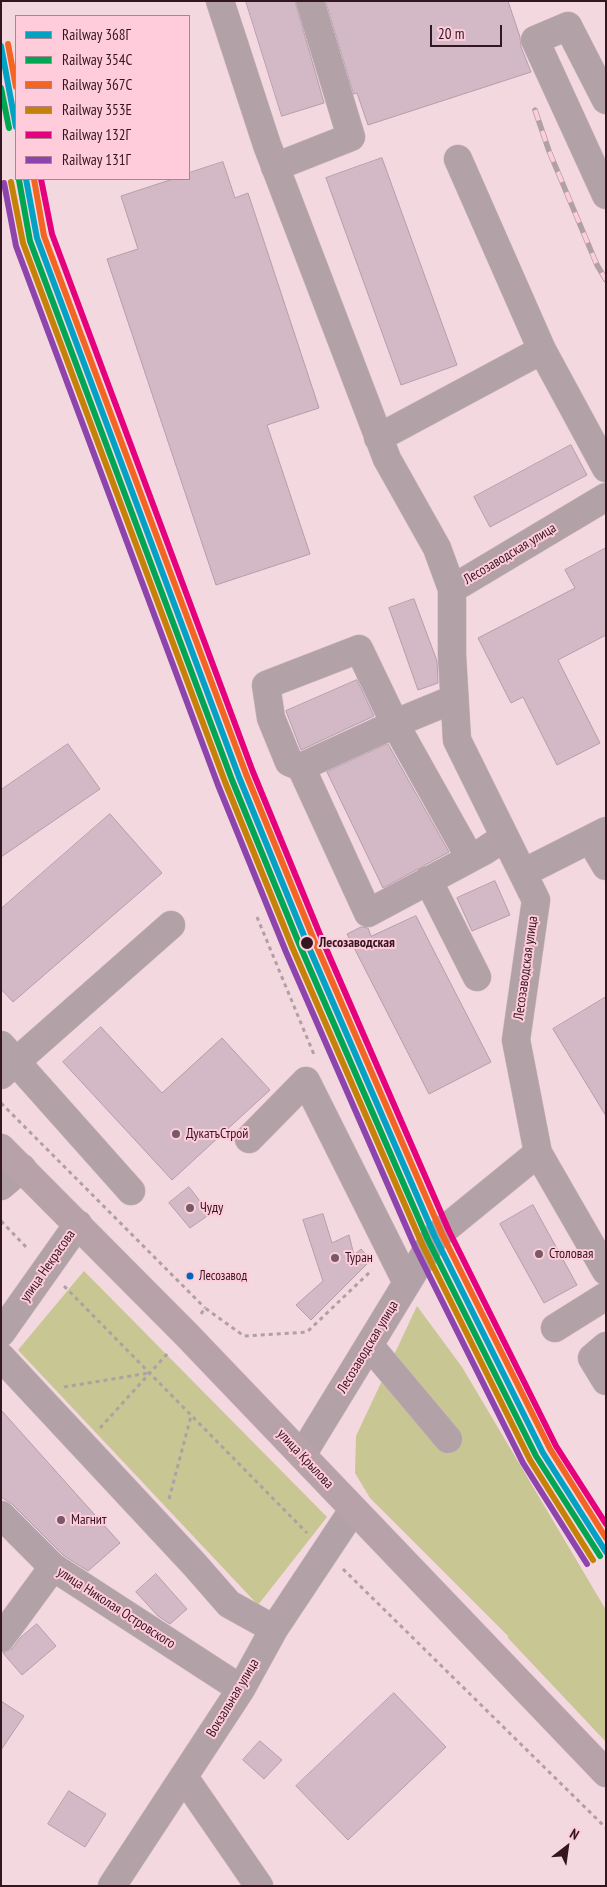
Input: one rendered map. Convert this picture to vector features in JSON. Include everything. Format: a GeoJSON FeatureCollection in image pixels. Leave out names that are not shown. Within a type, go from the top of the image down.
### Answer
{"type":"FeatureCollection","features":[{"type":"Feature","properties":{"kind":"main road","name":"улица Крылова"},"geometry":{"type":"LineString","coordinates":[[1,1148],[186,1334],[606,1773]]}},
{"type":"Feature","properties":{"kind":"street"},"geometry":{"type":"LineString","coordinates":[[220,1],[276,167],[386,459],[437,548],[452,589]]}},
{"type":"Feature","properties":{"kind":"street"},"geometry":{"type":"LineString","coordinates":[[276,167],[351,137],[310,1]]}},
{"type":"Feature","properties":{"kind":"street"},"geometry":{"type":"LineString","coordinates":[[606,100],[568,26],[535,40],[606,195]]}},
{"type":"Feature","properties":{"kind":"street"},"geometry":{"type":"LineString","coordinates":[[458,159],[542,350],[606,468]]}},
{"type":"Feature","properties":{"kind":"street"},"geometry":{"type":"LineString","coordinates":[[378,438],[542,350]]}},
{"type":"Feature","properties":{"kind":"street","name":"Лесозаводская улица"},"geometry":{"type":"LineString","coordinates":[[302,1455],[435,1237],[538,1153],[516,1040],[536,900],[457,740],[452,655],[452,589],[606,497]]}},
{"type":"Feature","properties":{"kind":"street"},"geometry":{"type":"LineString","coordinates":[[470,858],[395,724],[358,649],[266,686],[271,718],[288,762],[301,767],[368,913],[470,858],[505,837]]}},
{"type":"Feature","properties":{"kind":"street"},"geometry":{"type":"LineString","coordinates":[[301,767],[454,699]]}},
{"type":"Feature","properties":{"kind":"street"},"geometry":{"type":"LineString","coordinates":[[523,873],[598,835],[606,866]]}},
{"type":"Feature","properties":{"kind":"street"},"geometry":{"type":"LineString","coordinates":[[428,880],[477,976]]}},
{"type":"Feature","properties":{"kind":"street"},"geometry":{"type":"LineString","coordinates":[[131,1191],[6,1061],[171,925]]}},
{"type":"Feature","properties":{"kind":"street"},"geometry":{"type":"LineString","coordinates":[[249,1139],[306,1081],[407,1283]]}},
{"type":"Feature","properties":{"kind":"street"},"geometry":{"type":"LineString","coordinates":[[538,1153],[606,1271]]}},
{"type":"Feature","properties":{"kind":"street"},"geometry":{"type":"LineString","coordinates":[[1,1186],[22,1168]]}},
{"type":"Feature","properties":{"kind":"street","name":"улица Некрасова"},"geometry":{"type":"LineString","coordinates":[[1,1333],[78,1224]]}},
{"type":"Feature","properties":{"kind":"street"},"geometry":{"type":"LineString","coordinates":[[555,1328],[606,1296]]}},
{"type":"Feature","properties":{"kind":"street"},"geometry":{"type":"LineString","coordinates":[[369,1345],[448,1439]]}},
{"type":"Feature","properties":{"kind":"street"},"geometry":{"type":"LineString","coordinates":[[606,1346],[592,1358],[606,1381]]}},
{"type":"Feature","properties":{"kind":"street"},"geometry":{"type":"LineString","coordinates":[[1,1357],[162,1529],[229,1604],[274,1628]]}},
{"type":"Feature","properties":{"kind":"street","name":"Вокзальная улица"},"geometry":{"type":"LineString","coordinates":[[112,1886],[241,1689],[274,1628],[353,1510]]}},
{"type":"Feature","properties":{"kind":"street","name":"улица Николая Островского"},"geometry":{"type":"LineString","coordinates":[[1,1515],[53,1567],[241,1689]]}},
{"type":"Feature","properties":{"kind":"street"},"geometry":{"type":"LineString","coordinates":[[1,1638],[53,1567]]}},
{"type":"Feature","properties":{"kind":"street"},"geometry":{"type":"LineString","coordinates":[[184,1778],[259,1886]]}},
{"type":"Feature","properties":{"kind":"path"},"geometry":{"type":"LineString","coordinates":[[257,917],[318,1063]]}},
{"type":"Feature","properties":{"kind":"path"},"geometry":{"type":"LineString","coordinates":[[1,1103],[205,1308],[244,1336],[307,1332],[370,1273],[388,1243]]}},
{"type":"Feature","properties":{"kind":"path"},"geometry":{"type":"LineString","coordinates":[[1,1221],[325,1552],[606,1828]]}},
{"type":"Feature","properties":{"kind":"path"},"geometry":{"type":"LineString","coordinates":[[84,1446],[186,1334],[205,1308]]}},
{"type":"Feature","properties":{"kind":"path"},"geometry":{"type":"LineString","coordinates":[[34,1392],[150,1373]]}},
{"type":"Feature","properties":{"kind":"path"},"geometry":{"type":"LineString","coordinates":[[162,1529],[191,1415]]}},
{"type":"Feature","properties":{"kind":"shaded area"},"geometry":{"type":"Polygon","coordinates":[[[84,1271],[327,1517],[258,1605],[18,1350],[84,1271]]]}},
{"type":"Feature","properties":{"kind":"shaded area"},"geometry":{"type":"Polygon","coordinates":[[[417,1306],[462,1367],[606,1610],[606,1742],[508,1636],[370,1498],[355,1473],[356,1436],[417,1306]]]}},
{"type":"Feature","properties":{"kind":"building"},"geometry":{"type":"Polygon","coordinates":[[[246,1],[295,1],[324,103],[282,116],[246,1]]]}},
{"type":"Feature","properties":{"kind":"building"},"geometry":{"type":"Polygon","coordinates":[[[326,1],[508,1],[520,37],[521,47],[531,72],[368,125],[357,93],[354,94],[326,1]]]}},
{"type":"Feature","properties":{"kind":"building"},"geometry":{"type":"Polygon","coordinates":[[[382,158],[457,365],[401,385],[326,178],[382,158]]]}},
{"type":"Feature","properties":{"kind":"building"},"geometry":{"type":"Polygon","coordinates":[[[223,162],[235,198],[248,193],[319,408],[267,425],[310,554],[216,585],[107,259],[138,249],[121,196],[170,180],[190,180],[190,173],[223,162]]]}},
{"type":"Feature","properties":{"kind":"building"},"geometry":{"type":"Polygon","coordinates":[[[571,445],[587,475],[490,527],[474,497],[571,445]]]}},
{"type":"Feature","properties":{"kind":"building"},"geometry":{"type":"Polygon","coordinates":[[[606,548],[606,635],[558,660],[600,743],[557,765],[523,697],[511,703],[478,638],[575,588],[565,570],[606,548]]]}},
{"type":"Feature","properties":{"kind":"building"},"geometry":{"type":"Polygon","coordinates":[[[414,599],[437,661],[438,683],[418,690],[389,608],[414,599]]]}},
{"type":"Feature","properties":{"kind":"building"},"geometry":{"type":"Polygon","coordinates":[[[357,680],[374,716],[301,750],[286,711],[357,680]]]}},
{"type":"Feature","properties":{"kind":"building"},"geometry":{"type":"Polygon","coordinates":[[[68,744],[100,789],[1,857],[1,790],[68,744]]]}},
{"type":"Feature","properties":{"kind":"building"},"geometry":{"type":"Polygon","coordinates":[[[388,744],[449,852],[383,888],[327,772],[388,744]]]}},
{"type":"Feature","properties":{"kind":"building"},"geometry":{"type":"Polygon","coordinates":[[[110,814],[162,873],[13,1002],[1,989],[1,909],[110,814]]]}},
{"type":"Feature","properties":{"kind":"building"},"geometry":{"type":"Polygon","coordinates":[[[495,881],[510,915],[472,931],[457,898],[495,881]]]}},
{"type":"Feature","properties":{"kind":"building"},"geometry":{"type":"Polygon","coordinates":[[[416,916],[491,1062],[429,1094],[347,934],[361,927],[368,928],[371,936],[416,916]]]}},
{"type":"Feature","properties":{"kind":"building"},"geometry":{"type":"Polygon","coordinates":[[[606,997],[606,1116],[553,1029],[606,997]]]}},
{"type":"Feature","properties":{"kind":"building","name":"ДукатъСтрой"},"geometry":{"type":"Polygon","coordinates":[[[101,1027],[162,1093],[222,1038],[270,1090],[172,1180],[63,1062],[101,1027]]]}},
{"type":"Feature","properties":{"kind":"building","name":"Чуду"},"geometry":{"type":"Polygon","coordinates":[[[189,1187],[210,1214],[190,1228],[169,1203],[189,1187]]]}},
{"type":"Feature","properties":{"kind":"building","name":"Столовая"},"geometry":{"type":"Polygon","coordinates":[[[533,1205],[577,1285],[544,1303],[500,1224],[533,1205]]]}},
{"type":"Feature","properties":{"kind":"building","name":"Туран"},"geometry":{"type":"Polygon","coordinates":[[[323,1214],[332,1243],[349,1235],[354,1255],[361,1249],[371,1260],[311,1320],[296,1305],[323,1281],[303,1220],[323,1214]]]}},
{"type":"Feature","properties":{"kind":"building","name":"Магнит"},"geometry":{"type":"Polygon","coordinates":[[[1,1410],[120,1543],[88,1571],[63,1555],[12,1504],[1,1497],[1,1410]]]}},
{"type":"Feature","properties":{"kind":"building"},"geometry":{"type":"Polygon","coordinates":[[[156,1574],[187,1609],[170,1624],[158,1616],[136,1592],[156,1574]]]}},
{"type":"Feature","properties":{"kind":"building"},"geometry":{"type":"Polygon","coordinates":[[[37,1624],[56,1646],[22,1675],[3,1653],[13,1648],[20,1638],[37,1624]]]}},
{"type":"Feature","properties":{"kind":"building"},"geometry":{"type":"Polygon","coordinates":[[[394,1693],[446,1747],[348,1840],[296,1786],[394,1693]]]}},
{"type":"Feature","properties":{"kind":"building"},"geometry":{"type":"Polygon","coordinates":[[[1,1701],[24,1716],[1,1750],[1,1701]]]}},
{"type":"Feature","properties":{"kind":"building"},"geometry":{"type":"Polygon","coordinates":[[[260,1741],[282,1760],[264,1779],[243,1760],[260,1741]]]}},
{"type":"Feature","properties":{"kind":"building"},"geometry":{"type":"Polygon","coordinates":[[[69,1791],[106,1814],[85,1847],[48,1824],[69,1791]]]}},
{"type":"Feature","properties":{"kind":"railway"},"geometry":{"type":"LineString","coordinates":[[535,110],[549,151],[597,265],[606,280]]}},
{"type":"Feature","properties":{"kind":"rail line","name":"367С"},"geometry":{"type":"LineString","coordinates":[[8,44],[15,82]]}},
{"type":"Feature","properties":{"kind":"rail line","name":"368Г"},"geometry":{"type":"LineString","coordinates":[[1,46],[15,122]]}},
{"type":"Feature","properties":{"kind":"rail line","name":"354С"},"geometry":{"type":"LineString","coordinates":[[1,88],[9,128]]}},
{"type":"Feature","properties":{"kind":"rail line","name":"354С"},"geometry":{"type":"LineString","coordinates":[[19,180],[30,241],[232,780],[300,946],[428,1240],[536,1456],[600,1556]]}},
{"type":"Feature","properties":{"kind":"rail line","name":"368Г"},"geometry":{"type":"LineString","coordinates":[[26,180],[37,238],[239,777],[307,943],[435,1237],[543,1453],[606,1552]]}},
{"type":"Feature","properties":{"kind":"rail line","name":"367С"},"geometry":{"type":"LineString","coordinates":[[34,180],[44,236],[246,774],[314,940],[442,1234],[550,1449],[606,1538]]}},
{"type":"Feature","properties":{"kind":"rail line","name":"132Г"},"geometry":{"type":"LineString","coordinates":[[41,180],[52,234],[253,772],[321,937],[449,1231],[556,1446],[606,1524]]}},
{"type":"Feature","properties":{"kind":"rail line","name":"353Е"},"geometry":{"type":"LineString","coordinates":[[11,182],[23,243],[225,782],[293,949],[422,1244],[530,1460],[593,1560]]}},
{"type":"Feature","properties":{"kind":"rail line","name":"131Г"},"geometry":{"type":"LineString","coordinates":[[4,183],[16,246],[218,785],[286,952],[415,1247],[523,1463],[587,1564]]}},
{"type":"Feature","properties":{"kind":"place","name":"Лесозаводская"},"geometry":{"type":"Point","coordinates":[307,943]}},
{"type":"Feature","properties":{"kind":"place","name":"ДукатъСтрой"},"geometry":{"type":"Point","coordinates":[176,1134]}},
{"type":"Feature","properties":{"kind":"place","name":"Чуду"},"geometry":{"type":"Point","coordinates":[190,1208]}},
{"type":"Feature","properties":{"kind":"place","name":"Столовая"},"geometry":{"type":"Point","coordinates":[539,1254]}},
{"type":"Feature","properties":{"kind":"place","name":"Туран"},"geometry":{"type":"Point","coordinates":[335,1258]}},
{"type":"Feature","properties":{"kind":"place","name":"Лесозавод"},"geometry":{"type":"Point","coordinates":[190,1276]}},
{"type":"Feature","properties":{"kind":"place","name":"Магнит"},"geometry":{"type":"Point","coordinates":[61,1520]}}]}
